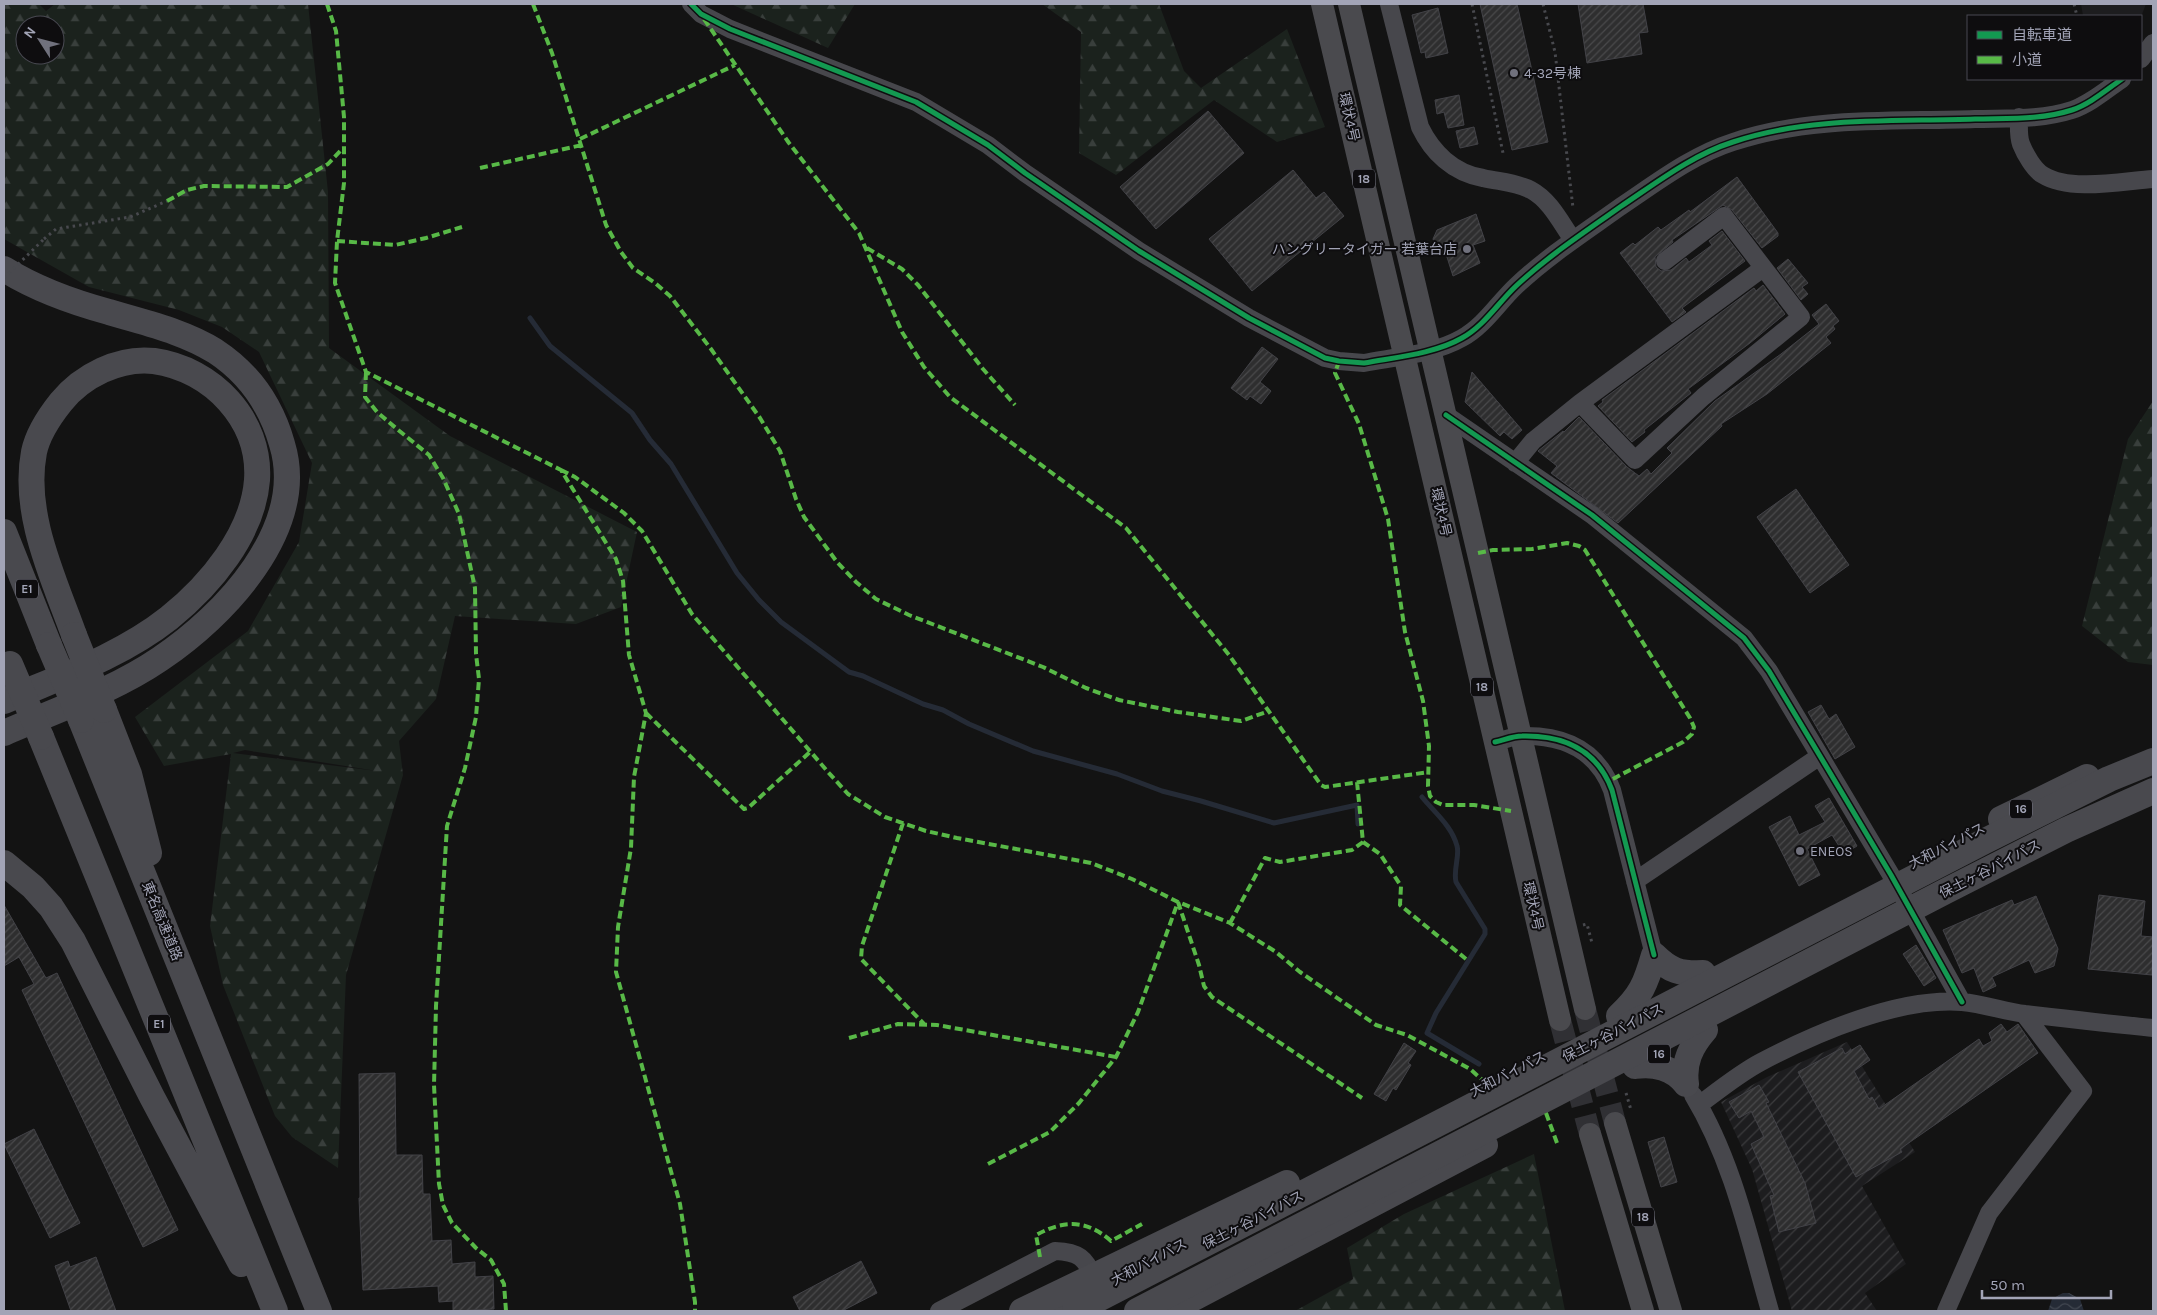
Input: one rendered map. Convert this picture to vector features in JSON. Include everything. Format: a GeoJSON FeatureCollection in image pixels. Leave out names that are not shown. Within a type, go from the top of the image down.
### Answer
{"type":"FeatureCollection","features":[{"type":"Feature","properties":{"kind":"highway"},"geometry":{"type":"LineString","coordinates":[[4,269],[24,281],[66,299],[182,335],[214,351],[241,371],[263,396],[276,423],[285,454],[287,485],[281,517],[270,544],[246,579],[218,611],[160,659],[135,674],[110,687],[4,733]]}},
{"type":"Feature","properties":{"kind":"highway"},"geometry":{"type":"LineString","coordinates":[[4,701],[113,653],[168,618],[199,590],[219,566],[242,530],[252,504],[257,480],[255,452],[248,430],[237,409],[219,390],[196,375],[168,364],[152,361],[137,362],[112,367],[91,375],[71,390],[46,422],[34,451],[32,477],[33,507],[41,541],[74,635],[92,715]]}},
{"type":"Feature","properties":{"kind":"highway"},"geometry":{"type":"LineString","coordinates":[[6,666],[92,647],[121,632],[160,608],[189,584],[242,530]]}},
{"type":"Feature","properties":{"kind":"highway","name":"東名高速道路"},"geometry":{"type":"LineString","coordinates":[[4,532],[50,645],[92,715],[176,955],[319,1311]]}},
{"type":"Feature","properties":{"kind":"highway","name":"E1"},"geometry":{"type":"LineString","coordinates":[[6,666],[41,737],[275,1311]]}},
{"type":"Feature","properties":{"kind":"highway","name":"大和バイパス"},"geometry":{"type":"LineString","coordinates":[[1053,1311],[1619,1016],[1700,982],[1892,875],[2050,794],[2153,749]]}},
{"type":"Feature","properties":{"kind":"highway","name":"保土ヶ谷バイパス"},"geometry":{"type":"LineString","coordinates":[[1075,1311],[1700,982],[2109,779],[2153,761]]}},
{"type":"Feature","properties":{"kind":"highway","name":"保土ヶ谷バイパス"},"geometry":{"type":"LineString","coordinates":[[1137,1311],[1963,882],[2075,826],[2153,791]]}},
{"type":"Feature","properties":{"kind":"highway","name":"16"},"geometry":{"type":"LineString","coordinates":[[1169,1311],[1917,919],[2067,842],[2153,803]]}},
{"type":"Feature","properties":{"kind":"highway"},"geometry":{"type":"LineString","coordinates":[[4,864],[33,887],[51,907],[73,941],[152,1097],[266,1311]]}},
{"type":"Feature","properties":{"kind":"highway"},"geometry":{"type":"LineString","coordinates":[[1619,1016],[1635,1001],[1644,988],[1654,955],[1674,971],[1686,974],[1700,982]]}},
{"type":"Feature","properties":{"kind":"highway"},"geometry":{"type":"LineString","coordinates":[[1022,1311],[1700,982]]}},
{"type":"Feature","properties":{"kind":"highway"},"geometry":{"type":"LineString","coordinates":[[1693,1094],[1685,1074],[1688,1054],[1693,1043],[1705,1030]]}},
{"type":"Feature","properties":{"kind":"highway"},"geometry":{"type":"LineString","coordinates":[[1635,1066],[1650,1065],[1667,1069],[1680,1076],[1693,1094]]}},
{"type":"Feature","properties":{"kind":"main road","name":"環状4号"},"geometry":{"type":"LineString","coordinates":[[1322,4],[1560,1020]]}},
{"type":"Feature","properties":{"kind":"main road","name":"環状4号"},"geometry":{"type":"LineString","coordinates":[[1349,4],[1585,1009]]}},
{"type":"Feature","properties":{"kind":"main road","name":"18"},"geometry":{"type":"LineString","coordinates":[[1615,1123],[1672,1311]]}},
{"type":"Feature","properties":{"kind":"main road","name":"18"},"geometry":{"type":"LineString","coordinates":[[1590,1134],[1643,1311]]}},
{"type":"Feature","properties":{"kind":"street"},"geometry":{"type":"LineString","coordinates":[[692,4],[701,14],[730,29],[916,102],[988,145],[1025,173],[1139,251],[1249,318],[1325,358],[1339,362],[1364,363],[1451,344],[1474,331],[1516,286],[1573,240],[1692,160],[1730,143],[1763,132],[1828,124],[2019,118],[2055,114],[2074,109],[2120,80]]}},
{"type":"Feature","properties":{"kind":"street"},"geometry":{"type":"LineString","coordinates":[[1389,4],[1420,127],[1428,143],[1442,158],[1460,170],[1481,178],[1514,183],[1533,191],[1546,202],[1573,240]]}},
{"type":"Feature","properties":{"kind":"street"},"geometry":{"type":"LineString","coordinates":[[2142,58],[2153,43]]}},
{"type":"Feature","properties":{"kind":"street"},"geometry":{"type":"LineString","coordinates":[[2019,118],[2021,144],[2032,163],[2042,175],[2059,182],[2090,184],[2153,179]]}},
{"type":"Feature","properties":{"kind":"street"},"geometry":{"type":"LineString","coordinates":[[1580,403],[1635,460],[1703,397],[1801,318],[1724,216],[1665,261]]}},
{"type":"Feature","properties":{"kind":"street"},"geometry":{"type":"LineString","coordinates":[[1515,462],[1533,441],[1580,403],[1763,268]]}},
{"type":"Feature","properties":{"kind":"street"},"geometry":{"type":"LineString","coordinates":[[1446,415],[1592,515],[1744,638],[1769,671],[1892,875],[1962,1002]]}},
{"type":"Feature","properties":{"kind":"street"},"geometry":{"type":"LineString","coordinates":[[1495,742],[1521,736],[1565,742],[1591,756],[1600,765],[1612,790],[1654,955]]}},
{"type":"Feature","properties":{"kind":"street"},"geometry":{"type":"LineString","coordinates":[[1635,882],[1820,756]]}},
{"type":"Feature","properties":{"kind":"street"},"geometry":{"type":"LineString","coordinates":[[1770,1311],[1728,1171],[1693,1094],[1843,1024],[1884,1011],[1940,1002],[1962,1002],[2024,1014],[2153,1028]]}},
{"type":"Feature","properties":{"kind":"street"},"geometry":{"type":"LineString","coordinates":[[1946,1311],[1988,1213],[2083,1091],[2024,1014]]}},
{"type":"Feature","properties":{"kind":"street"},"geometry":{"type":"LineString","coordinates":[[939,1311],[1040,1257],[1055,1251],[1071,1252],[1085,1261],[1100,1287]]}},
{"type":"Feature","properties":{"kind":"path"},"geometry":{"type":"LineString","coordinates":[[1472,4],[1503,153]]}},
{"type":"Feature","properties":{"kind":"path"},"geometry":{"type":"LineString","coordinates":[[1543,4],[1555,52],[1574,214]]}},
{"type":"Feature","properties":{"kind":"path"},"geometry":{"type":"LineString","coordinates":[[4,278],[56,229],[130,217],[167,201]]}},
{"type":"Feature","properties":{"kind":"shaded area"},"geometry":{"type":"Polygon","coordinates":[[[2081,4],[2146,4],[2142,15],[2083,15],[2081,4]]]}},
{"type":"Feature","properties":{"kind":"shaded area"},"geometry":{"type":"Polygon","coordinates":[[[1847,1042],[1915,1152],[1862,1186],[1906,1264],[1865,1293],[1877,1311],[1792,1311],[1752,1169],[1721,1102],[1767,1077],[1847,1042]]]}},
{"type":"Feature","properties":{"kind":"green space"},"geometry":{"type":"Polygon","coordinates":[[[4,4],[39,4],[46,11],[55,4],[308,4],[328,192],[329,348],[450,436],[637,532],[621,607],[576,624],[455,616],[436,699],[399,741],[403,775],[346,975],[338,1168],[292,1137],[275,1116],[223,985],[210,926],[231,754],[164,766],[135,717],[248,631],[299,542],[312,463],[259,352],[222,327],[179,310],[89,287],[4,239],[4,4]],[[245,750],[233,753],[377,771],[245,750]]]}},
{"type":"Feature","properties":{"kind":"green space"},"geometry":{"type":"Polygon","coordinates":[[[731,4],[855,4],[828,48],[731,4]]]}},
{"type":"Feature","properties":{"kind":"green space"},"geometry":{"type":"Polygon","coordinates":[[[1042,4],[1159,4],[1184,71],[1201,88],[1287,29],[1325,127],[1277,142],[1214,100],[1116,175],[1079,153],[1081,32],[1042,4]]]}},
{"type":"Feature","properties":{"kind":"green space"},"geometry":{"type":"Polygon","coordinates":[[[2153,401],[2153,665],[2128,662],[2082,626],[2128,439],[2153,401]]]}},
{"type":"Feature","properties":{"kind":"green space"},"geometry":{"type":"Polygon","coordinates":[[[1534,1154],[1565,1311],[1295,1311],[1353,1279],[1347,1248],[1404,1214],[1534,1154]]]}},
{"type":"Feature","properties":{"kind":"water"},"geometry":{"type":"Polygon","coordinates":[[[2063,1293],[2069,1293],[2080,1299],[2084,1311],[2048,1311],[2052,1299],[2063,1293]]]}},
{"type":"Feature","properties":{"kind":"building","name":"4-32号棟"},"geometry":{"type":"Polygon","coordinates":[[[1480,4],[1517,4],[1548,142],[1512,150],[1480,4]]]}},
{"type":"Feature","properties":{"kind":"building"},"geometry":{"type":"Polygon","coordinates":[[[1578,4],[1643,4],[1648,32],[1639,33],[1642,54],[1587,63],[1578,4]]]}},
{"type":"Feature","properties":{"kind":"building"},"geometry":{"type":"Polygon","coordinates":[[[1438,8],[1448,53],[1426,58],[1425,52],[1421,53],[1412,15],[1438,8]]]}},
{"type":"Feature","properties":{"kind":"building"},"geometry":{"type":"Polygon","coordinates":[[[1459,95],[1464,125],[1448,128],[1444,112],[1437,114],[1435,100],[1459,95]]]}},
{"type":"Feature","properties":{"kind":"building"},"geometry":{"type":"Polygon","coordinates":[[[1208,111],[1244,153],[1156,229],[1120,187],[1208,111]]]}},
{"type":"Feature","properties":{"kind":"building"},"geometry":{"type":"Polygon","coordinates":[[[1474,127],[1478,144],[1460,148],[1456,131],[1474,127]]]}},
{"type":"Feature","properties":{"kind":"building"},"geometry":{"type":"Polygon","coordinates":[[[1293,170],[1316,198],[1324,192],[1344,216],[1252,291],[1209,239],[1293,170]]]}},
{"type":"Feature","properties":{"kind":"building"},"geometry":{"type":"Polygon","coordinates":[[[1737,177],[1778,233],[1778,236],[1762,248],[1732,210],[1723,205],[1672,240],[1673,242],[1655,257],[1656,267],[1661,271],[1671,270],[1686,258],[1689,262],[1712,245],[1709,241],[1722,231],[1745,261],[1682,308],[1686,312],[1672,322],[1620,253],[1633,243],[1635,245],[1658,227],[1661,230],[1689,210],[1690,212],[1737,177]]]}},
{"type":"Feature","properties":{"kind":"building"},"geometry":{"type":"Polygon","coordinates":[[[1476,214],[1485,241],[1473,245],[1480,263],[1453,276],[1446,254],[1439,256],[1433,239],[1437,230],[1476,214]]]}},
{"type":"Feature","properties":{"kind":"building"},"geometry":{"type":"Polygon","coordinates":[[[1788,259],[1808,283],[1802,287],[1808,294],[1801,300],[1777,268],[1788,259]]]}},
{"type":"Feature","properties":{"kind":"building"},"geometry":{"type":"Polygon","coordinates":[[[1763,285],[1785,314],[1750,343],[1688,389],[1691,393],[1644,430],[1645,432],[1632,442],[1598,406],[1603,402],[1602,400],[1754,288],[1756,291],[1763,285]]]}},
{"type":"Feature","properties":{"kind":"building"},"geometry":{"type":"Polygon","coordinates":[[[1826,304],[1839,321],[1833,326],[1835,329],[1826,337],[1831,343],[1767,394],[1721,424],[1722,426],[1618,523],[1551,473],[1557,466],[1538,451],[1564,432],[1579,417],[1627,467],[1639,476],[1647,469],[1651,474],[1672,453],[1667,448],[1715,401],[1819,324],[1812,315],[1826,304]]]}},
{"type":"Feature","properties":{"kind":"building"},"geometry":{"type":"Polygon","coordinates":[[[1262,347],[1278,359],[1260,382],[1271,391],[1261,404],[1250,396],[1247,400],[1231,388],[1262,347]]]}},
{"type":"Feature","properties":{"kind":"building"},"geometry":{"type":"Polygon","coordinates":[[[1472,372],[1522,430],[1512,439],[1504,432],[1500,436],[1465,402],[1472,372]]]}},
{"type":"Feature","properties":{"kind":"building"},"geometry":{"type":"Polygon","coordinates":[[[1796,489],[1849,565],[1810,593],[1757,517],[1796,489]]]}},
{"type":"Feature","properties":{"kind":"building"},"geometry":{"type":"Polygon","coordinates":[[[1821,705],[1829,719],[1836,714],[1855,747],[1835,759],[1808,712],[1821,705]]]}},
{"type":"Feature","properties":{"kind":"building"},"geometry":{"type":"Polygon","coordinates":[[[1829,798],[1857,846],[1844,854],[1832,835],[1807,849],[1820,875],[1799,886],[1769,827],[1790,816],[1799,835],[1825,822],[1815,806],[1829,798]]]}},
{"type":"Feature","properties":{"kind":"building"},"geometry":{"type":"Polygon","coordinates":[[[2099,895],[2145,901],[2141,936],[2153,937],[2152,975],[2088,969],[2099,895]]]}},
{"type":"Feature","properties":{"kind":"building"},"geometry":{"type":"Polygon","coordinates":[[[2036,896],[2058,949],[2054,966],[2035,973],[2029,960],[1992,977],[1996,986],[1983,992],[1974,968],[1962,973],[1943,930],[2012,900],[2014,905],[2036,896]]]}},
{"type":"Feature","properties":{"kind":"building"},"geometry":{"type":"Polygon","coordinates":[[[4,905],[46,978],[57,973],[178,1230],[143,1247],[22,990],[34,984],[19,957],[4,966],[4,905]]]}},
{"type":"Feature","properties":{"kind":"building"},"geometry":{"type":"Polygon","coordinates":[[[1916,945],[1936,978],[1924,986],[1903,954],[1916,945]]]}},
{"type":"Feature","properties":{"kind":"building"},"geometry":{"type":"Polygon","coordinates":[[[2001,1024],[2007,1032],[2018,1024],[2038,1053],[1900,1149],[1902,1152],[1856,1177],[1798,1072],[1842,1048],[1845,1054],[1860,1045],[1870,1060],[1854,1071],[1869,1099],[1872,1097],[1879,1109],[1979,1039],[1983,1046],[1992,1041],[1989,1033],[2001,1024]]]}},
{"type":"Feature","properties":{"kind":"building"},"geometry":{"type":"Polygon","coordinates":[[[1404,1043],[1416,1051],[1408,1063],[1411,1065],[1396,1090],[1393,1088],[1386,1101],[1374,1094],[1404,1043]]]}},
{"type":"Feature","properties":{"kind":"building"},"geometry":{"type":"Polygon","coordinates":[[[395,1073],[396,1155],[422,1155],[423,1194],[430,1194],[432,1241],[451,1240],[452,1264],[475,1262],[475,1277],[493,1276],[494,1309],[453,1311],[453,1301],[439,1302],[438,1286],[363,1290],[359,1198],[359,1074],[395,1073]]]}},
{"type":"Feature","properties":{"kind":"building"},"geometry":{"type":"Polygon","coordinates":[[[1759,1085],[1769,1102],[1766,1103],[1805,1183],[1816,1223],[1779,1232],[1770,1196],[1774,1195],[1751,1144],[1764,1137],[1751,1111],[1739,1118],[1729,1102],[1759,1085]]]}},
{"type":"Feature","properties":{"kind":"building"},"geometry":{"type":"Polygon","coordinates":[[[34,1129],[80,1223],[50,1238],[4,1144],[34,1129]]]}},
{"type":"Feature","properties":{"kind":"building"},"geometry":{"type":"Polygon","coordinates":[[[1664,1137],[1677,1182],[1661,1187],[1648,1142],[1664,1137]]]}},
{"type":"Feature","properties":{"kind":"building"},"geometry":{"type":"Polygon","coordinates":[[[96,1257],[116,1311],[71,1311],[55,1266],[68,1261],[70,1267],[96,1257]]]}},
{"type":"Feature","properties":{"kind":"building"},"geometry":{"type":"Polygon","coordinates":[[[861,1261],[877,1293],[842,1311],[800,1311],[793,1297],[861,1261]]]}},
{"type":"Feature","properties":{"kind":"waterway"},"geometry":{"type":"LineString","coordinates":[[530,318],[550,346],[632,413],[650,440],[671,464],[737,573],[759,600],[781,622],[849,672],[863,676],[923,704],[943,710],[969,724],[1033,751],[1117,774],[1162,791],[1274,823],[1357,805],[1358,824]]}},
{"type":"Feature","properties":{"kind":"waterway"},"geometry":{"type":"LineString","coordinates":[[1422,797],[1447,826],[1455,839],[1458,850],[1455,873],[1456,882],[1485,929],[1485,934],[1436,1013],[1427,1033],[1479,1064]]}},
{"type":"Feature","properties":{"kind":"tunnel"},"geometry":{"type":"LineString","coordinates":[[1585,1009],[1615,1123]]}},
{"type":"Feature","properties":{"kind":"tunnel"},"geometry":{"type":"LineString","coordinates":[[1560,1020],[1590,1134]]}},
{"type":"Feature","properties":{"kind":"marked path"},"geometry":{"type":"LineString","coordinates":[[327,4],[336,31],[344,117],[344,183],[337,241],[335,283],[366,372],[561,470],[616,559],[623,581],[629,655],[646,713],[634,777],[631,848],[618,927],[616,972],[680,1204],[695,1311]]}},
{"type":"Feature","properties":{"kind":"marked path"},"geometry":{"type":"LineString","coordinates":[[533,4],[552,53],[606,225],[621,252],[633,268],[670,296],[711,349],[760,418],[780,451],[804,517],[837,562],[856,582],[876,599],[909,615],[1043,667],[1086,688],[1119,700],[1178,712],[1241,721],[1269,711]]}},
{"type":"Feature","properties":{"kind":"marked path"},"geometry":{"type":"LineString","coordinates":[[704,19],[789,143],[859,233],[902,332],[924,367],[950,397],[1126,528],[1229,655],[1321,785],[1325,787],[1429,772]]}},
{"type":"Feature","properties":{"kind":"marked path"},"geometry":{"type":"LineString","coordinates":[[580,139],[735,65]]}},
{"type":"Feature","properties":{"kind":"marked path"},"geometry":{"type":"LineString","coordinates":[[480,168],[582,145]]}},
{"type":"Feature","properties":{"kind":"marked path"},"geometry":{"type":"LineString","coordinates":[[167,201],[187,190],[204,186],[287,187],[328,164],[343,148]]}},
{"type":"Feature","properties":{"kind":"marked path"},"geometry":{"type":"LineString","coordinates":[[337,241],[395,245],[462,227]]}},
{"type":"Feature","properties":{"kind":"marked path"},"geometry":{"type":"LineString","coordinates":[[867,248],[902,269],[918,285],[983,369],[1015,405]]}},
{"type":"Feature","properties":{"kind":"marked path"},"geometry":{"type":"LineString","coordinates":[[1339,361],[1335,373],[1359,424],[1388,519],[1405,632],[1423,701],[1429,746],[1428,786],[1430,796],[1436,802],[1443,805],[1474,805],[1511,811]]}},
{"type":"Feature","properties":{"kind":"marked path"},"geometry":{"type":"LineString","coordinates":[[366,372],[365,397],[377,412],[429,455],[443,478],[459,514],[475,588],[476,654],[479,679],[476,717],[465,768],[447,826],[436,1006],[434,1085],[439,1184],[443,1205],[452,1223],[476,1248],[491,1260],[504,1284],[506,1311]]}},
{"type":"Feature","properties":{"kind":"marked path"},"geometry":{"type":"LineString","coordinates":[[561,470],[575,477],[624,513],[642,531],[692,614],[848,794],[885,817],[926,831],[1091,863],[1132,879],[1178,902],[1230,923],[1276,952],[1300,972],[1376,1025],[1407,1035],[1470,1069],[1487,1084]]}},
{"type":"Feature","properties":{"kind":"marked path"},"geometry":{"type":"LineString","coordinates":[[1478,553],[1493,550],[1532,549],[1567,543],[1579,546],[1585,550],[1690,718],[1694,727],[1692,734],[1683,742],[1609,781]]}},
{"type":"Feature","properties":{"kind":"marked path"},"geometry":{"type":"LineString","coordinates":[[646,713],[744,809],[748,808],[810,752]]}},
{"type":"Feature","properties":{"kind":"marked path"},"geometry":{"type":"LineString","coordinates":[[1357,782],[1363,842],[1380,854],[1401,886],[1400,905],[1466,959]]}},
{"type":"Feature","properties":{"kind":"marked path"},"geometry":{"type":"LineString","coordinates":[[903,823],[862,946],[861,959],[924,1024]]}},
{"type":"Feature","properties":{"kind":"marked path"},"geometry":{"type":"LineString","coordinates":[[1230,923],[1265,858],[1280,862],[1352,850],[1363,842]]}},
{"type":"Feature","properties":{"kind":"marked path"},"geometry":{"type":"LineString","coordinates":[[1178,902],[1204,986],[1212,997],[1362,1098]]}},
{"type":"Feature","properties":{"kind":"marked path"},"geometry":{"type":"LineString","coordinates":[[988,1164],[1050,1132],[1079,1103],[1116,1057],[1138,1012],[1178,902]]}},
{"type":"Feature","properties":{"kind":"marked path"},"geometry":{"type":"LineString","coordinates":[[849,1038],[898,1024],[937,1025],[1116,1057]]}},
{"type":"Feature","properties":{"kind":"marked path"},"geometry":{"type":"LineString","coordinates":[[1546,1113],[1557,1143]]}},
{"type":"Feature","properties":{"kind":"marked path"},"geometry":{"type":"LineString","coordinates":[[1040,1257],[1036,1235],[1046,1230],[1065,1225],[1084,1225],[1111,1241],[1142,1224]]}},
{"type":"Feature","properties":{"kind":"cycle path"},"geometry":{"type":"LineString","coordinates":[[691,4],[701,14],[730,29],[916,102],[988,145],[1025,173],[1139,251],[1249,318],[1325,358],[1364,363],[1402,357],[1439,348],[1462,338],[1484,321],[1528,275],[1567,245],[1675,170],[1703,154],[1733,142],[1762,134],[1822,124],[2036,117],[2060,113],[2079,107],[2121,80]]}},
{"type":"Feature","properties":{"kind":"cycle path"},"geometry":{"type":"LineString","coordinates":[[1446,415],[1592,515],[1744,638],[1769,671],[1820,756],[1891,875],[1962,1002]]}},
{"type":"Feature","properties":{"kind":"cycle path"},"geometry":{"type":"LineString","coordinates":[[1495,742],[1519,736],[1552,738],[1577,748],[1598,765],[1606,776],[1612,790],[1654,955]]}},
{"type":"Feature","properties":{"kind":"place","name":"4-32号棟"},"geometry":{"type":"Point","coordinates":[1514,73]}},
{"type":"Feature","properties":{"kind":"place","name":"ハングリータイガー 若葉台店"},"geometry":{"type":"Point","coordinates":[1467,249]}},
{"type":"Feature","properties":{"kind":"place","name":"ENEOS"},"geometry":{"type":"Point","coordinates":[1800,851]}}]}
